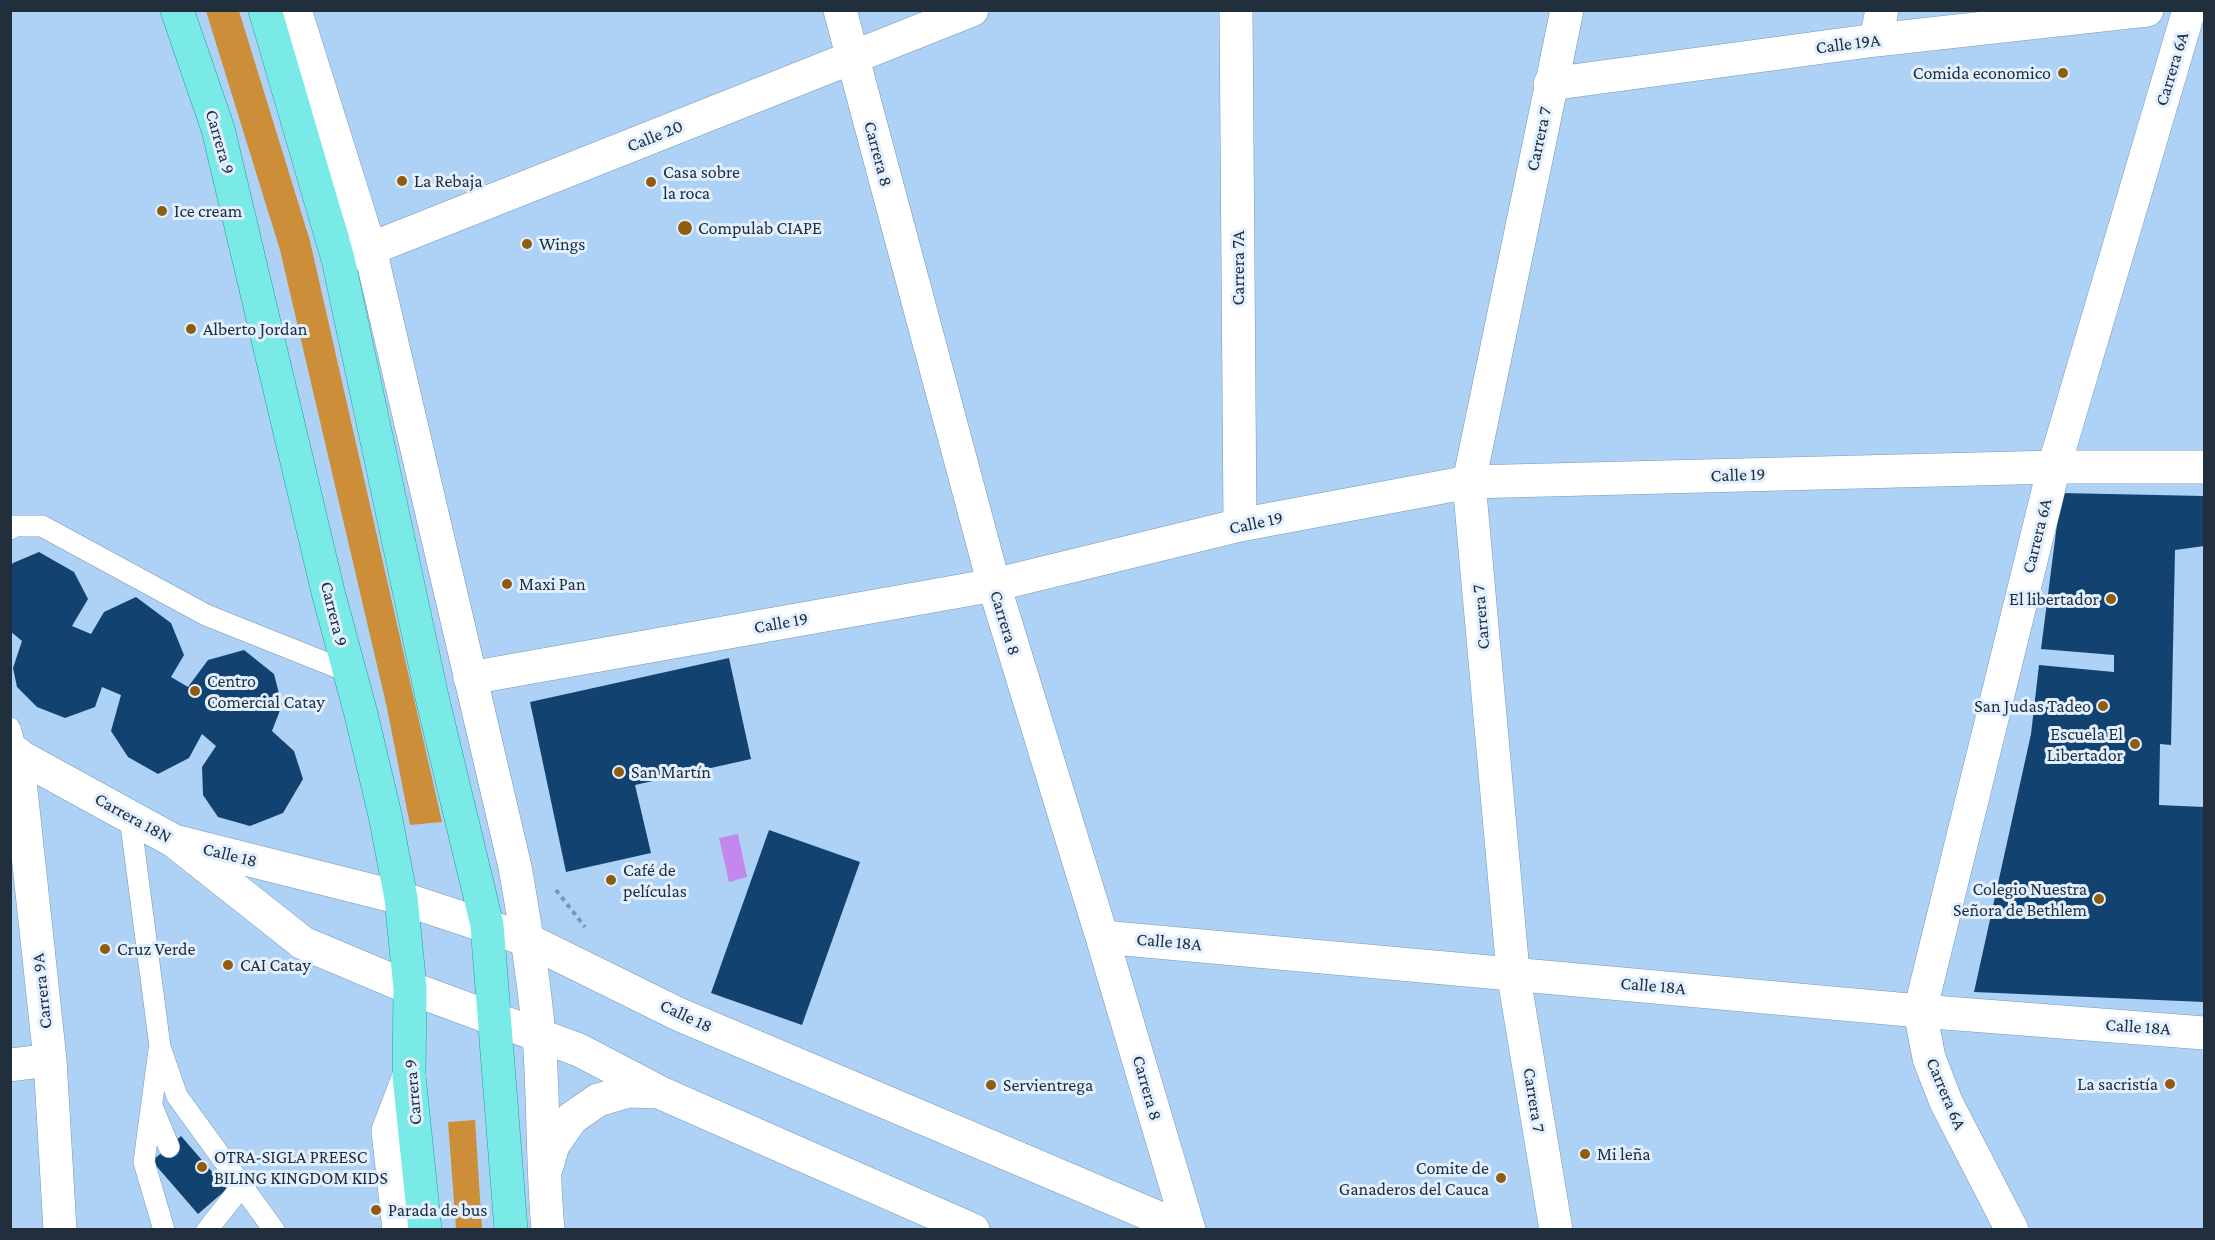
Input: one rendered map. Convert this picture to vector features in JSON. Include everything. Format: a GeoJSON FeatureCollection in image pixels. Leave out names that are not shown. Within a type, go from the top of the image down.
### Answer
{"type":"FeatureCollection","features":[{"type":"Feature","properties":{"kind":"main road","name":"Carrera 9"},"geometry":{"type":"LineString","coordinates":[[177,10],[218,129],[385,815],[401,898],[410,988],[409,1076],[425,1230]]}},
{"type":"Feature","properties":{"kind":"main road"},"geometry":{"type":"LineString","coordinates":[[265,10],[338,258],[432,697],[487,925],[511,1230]]}},
{"type":"Feature","properties":{"kind":"street"},"geometry":{"type":"LineString","coordinates":[[295,10],[370,249],[515,867],[528,940],[539,1035],[543,1097],[543,1180],[548,1230]]}},
{"type":"Feature","properties":{"kind":"street","name":"Carrera 8"},"geometry":{"type":"LineString","coordinates":[[840,10],[994,585],[1102,937],[1188,1230]]}},
{"type":"Feature","properties":{"kind":"street","name":"Calle 20"},"geometry":{"type":"LineString","coordinates":[[338,258],[370,249],[972,10]]}},
{"type":"Feature","properties":{"kind":"street","name":"Carrera 7A"},"geometry":{"type":"LineString","coordinates":[[1236,10],[1240,525]]}},
{"type":"Feature","properties":{"kind":"street","name":"Carrera 7"},"geometry":{"type":"LineString","coordinates":[[1556,1230],[1514,972],[1469,482],[1567,10]]}},
{"type":"Feature","properties":{"kind":"street","name":"Calle 19A"},"geometry":{"type":"LineString","coordinates":[[1550,84],[1879,25],[2147,10]]}},
{"type":"Feature","properties":{"kind":"street","name":"Carrera 6A"},"geometry":{"type":"LineString","coordinates":[[2012,1230],[1946,1102],[1929,1058],[1920,1011],[2054,467],[2189,10]]}},
{"type":"Feature","properties":{"kind":"street","name":"Calle 19"},"geometry":{"type":"LineString","coordinates":[[470,678],[994,585],[1240,525],[1469,482],[2054,467],[2205,467]]}},
{"type":"Feature","properties":{"kind":"street","name":"Carrera 18N"},"geometry":{"type":"LineString","coordinates":[[13,744],[130,817],[174,841],[303,943],[410,988]]}},
{"type":"Feature","properties":{"kind":"street","name":"Carrera 9A"},"geometry":{"type":"LineString","coordinates":[[13,744],[50,1060],[60,1230]]}},
{"type":"Feature","properties":{"kind":"street","name":"Calle 18"},"geometry":{"type":"LineString","coordinates":[[174,841],[401,898],[528,940],[678,1014],[1188,1230]]}},
{"type":"Feature","properties":{"kind":"street","name":"Calle 18A"},"geometry":{"type":"LineString","coordinates":[[1102,937],[1514,972],[1920,1011],[2205,1032]]}},
{"type":"Feature","properties":{"kind":"street"},"geometry":{"type":"LineString","coordinates":[[410,988],[579,1050],[661,1093],[973,1230]]}},
{"type":"Feature","properties":{"kind":"street"},"geometry":{"type":"LineString","coordinates":[[10,1065],[50,1060]]}},
{"type":"Feature","properties":{"kind":"street"},"geometry":{"type":"LineString","coordinates":[[399,1230],[388,1131],[409,1076]]}},
{"type":"Feature","properties":{"kind":"street"},"geometry":{"type":"LineString","coordinates":[[543,1180],[553,1145],[572,1118],[598,1100],[629,1091],[661,1093]]}},
{"type":"Feature","properties":{"kind":"lane"},"geometry":{"type":"LineString","coordinates":[[10,529],[15,526],[42,526],[206,615],[349,672]]}},
{"type":"Feature","properties":{"kind":"lane"},"geometry":{"type":"LineString","coordinates":[[130,817],[160,1047],[177,1096],[274,1230]]}},
{"type":"Feature","properties":{"kind":"lane"},"geometry":{"type":"LineString","coordinates":[[160,1047],[150,1102],[144,1162],[164,1230]]}},
{"type":"Feature","properties":{"kind":"lane"},"geometry":{"type":"LineString","coordinates":[[150,1102],[169,1147]]}},
{"type":"Feature","properties":{"kind":"lane"},"geometry":{"type":"LineString","coordinates":[[213,1221],[242,1186]]}},
{"type":"Feature","properties":{"kind":"shaded area"},"geometry":{"type":"Polygon","coordinates":[[[206,11],[239,11],[310,241],[442,822],[410,825],[387,708],[280,250],[206,11]]]}},
{"type":"Feature","properties":{"kind":"shaded area"},"geometry":{"type":"Polygon","coordinates":[[[738,834],[747,877],[729,882],[719,838],[738,834]]]}},
{"type":"Feature","properties":{"kind":"shaded area"},"geometry":{"type":"Polygon","coordinates":[[[475,1120],[482,1229],[456,1229],[448,1122],[475,1120]]]}},
{"type":"Feature","properties":{"kind":"building","name":"Colegio Nuestra Señora de Bethlem"},"geometry":{"type":"Polygon","coordinates":[[[2061,493],[2204,496],[2204,546],[2175,550],[2171,745],[2160,744],[2159,805],[2204,807],[2204,1002],[1974,992],[2031,734],[2039,665],[2114,672],[2114,655],[2041,649],[2061,493]]]}},
{"type":"Feature","properties":{"kind":"building","name":"Centro Comercial Catay"},"geometry":{"type":"Polygon","coordinates":[[[39,552],[74,572],[88,599],[72,626],[91,634],[104,612],[136,597],[171,623],[184,655],[171,677],[188,687],[208,660],[244,650],[274,674],[282,705],[272,731],[294,751],[303,779],[283,813],[250,826],[218,817],[203,795],[202,767],[216,746],[202,734],[189,758],[158,774],[128,757],[111,731],[121,695],[102,687],[95,707],[65,718],[37,707],[17,687],[13,668],[22,641],[10,631],[10,567],[13,563],[39,552]]]}},
{"type":"Feature","properties":{"kind":"building","name":"San Martín"},"geometry":{"type":"Polygon","coordinates":[[[729,658],[751,759],[635,785],[651,853],[566,872],[530,702],[729,658]]]}},
{"type":"Feature","properties":{"kind":"building"},"geometry":{"type":"Polygon","coordinates":[[[769,830],[860,862],[802,1025],[711,993],[769,830]]]}},
{"type":"Feature","properties":{"kind":"building"},"geometry":{"type":"Polygon","coordinates":[[[181,1136],[227,1189],[198,1214],[152,1161],[181,1136]]]}},
{"type":"Feature","properties":{"kind":"place","name":"Comida economico"},"geometry":{"type":"Point","coordinates":[2063,73]}},
{"type":"Feature","properties":{"kind":"place","name":"La Rebaja"},"geometry":{"type":"Point","coordinates":[402,181]}},
{"type":"Feature","properties":{"kind":"place","name":"Casa sobre la roca"},"geometry":{"type":"Point","coordinates":[651,182]}},
{"type":"Feature","properties":{"kind":"place","name":"Ice cream"},"geometry":{"type":"Point","coordinates":[162,211]}},
{"type":"Feature","properties":{"kind":"place","name":"Compulab CIAPE"},"geometry":{"type":"Point","coordinates":[685,228]}},
{"type":"Feature","properties":{"kind":"place","name":"Wings"},"geometry":{"type":"Point","coordinates":[527,244]}},
{"type":"Feature","properties":{"kind":"place","name":"Alberto Jordan"},"geometry":{"type":"Point","coordinates":[191,329]}},
{"type":"Feature","properties":{"kind":"place","name":"Maxi Pan"},"geometry":{"type":"Point","coordinates":[507,584]}},
{"type":"Feature","properties":{"kind":"place","name":"El libertador"},"geometry":{"type":"Point","coordinates":[2111,599]}},
{"type":"Feature","properties":{"kind":"place","name":"Centro Comercial Catay"},"geometry":{"type":"Point","coordinates":[195,691]}},
{"type":"Feature","properties":{"kind":"place","name":"San Judas Tadeo"},"geometry":{"type":"Point","coordinates":[2103,706]}},
{"type":"Feature","properties":{"kind":"place","name":"Escuela El Libertador"},"geometry":{"type":"Point","coordinates":[2135,744]}},
{"type":"Feature","properties":{"kind":"place","name":"San Martín"},"geometry":{"type":"Point","coordinates":[619,772]}},
{"type":"Feature","properties":{"kind":"place","name":"Café de películas"},"geometry":{"type":"Point","coordinates":[611,880]}},
{"type":"Feature","properties":{"kind":"place","name":"Colegio Nuestra Señora de Bethlem"},"geometry":{"type":"Point","coordinates":[2099,899]}},
{"type":"Feature","properties":{"kind":"place","name":"Cruz Verde"},"geometry":{"type":"Point","coordinates":[105,949]}},
{"type":"Feature","properties":{"kind":"place","name":"CAI Catay"},"geometry":{"type":"Point","coordinates":[228,965]}},
{"type":"Feature","properties":{"kind":"place","name":"La sacristía"},"geometry":{"type":"Point","coordinates":[2170,1084]}},
{"type":"Feature","properties":{"kind":"place","name":"Servientrega"},"geometry":{"type":"Point","coordinates":[991,1085]}},
{"type":"Feature","properties":{"kind":"place","name":"Mi leña"},"geometry":{"type":"Point","coordinates":[1585,1154]}},
{"type":"Feature","properties":{"kind":"place","name":"OTRA-SIGLA PREESC BILING KINGDOM KIDS"},"geometry":{"type":"Point","coordinates":[202,1167]}},
{"type":"Feature","properties":{"kind":"place","name":"Comite de Ganaderos del Cauca"},"geometry":{"type":"Point","coordinates":[1501,1178]}},
{"type":"Feature","properties":{"kind":"place","name":"Parada de bus"},"geometry":{"type":"Point","coordinates":[376,1210]}}]}
